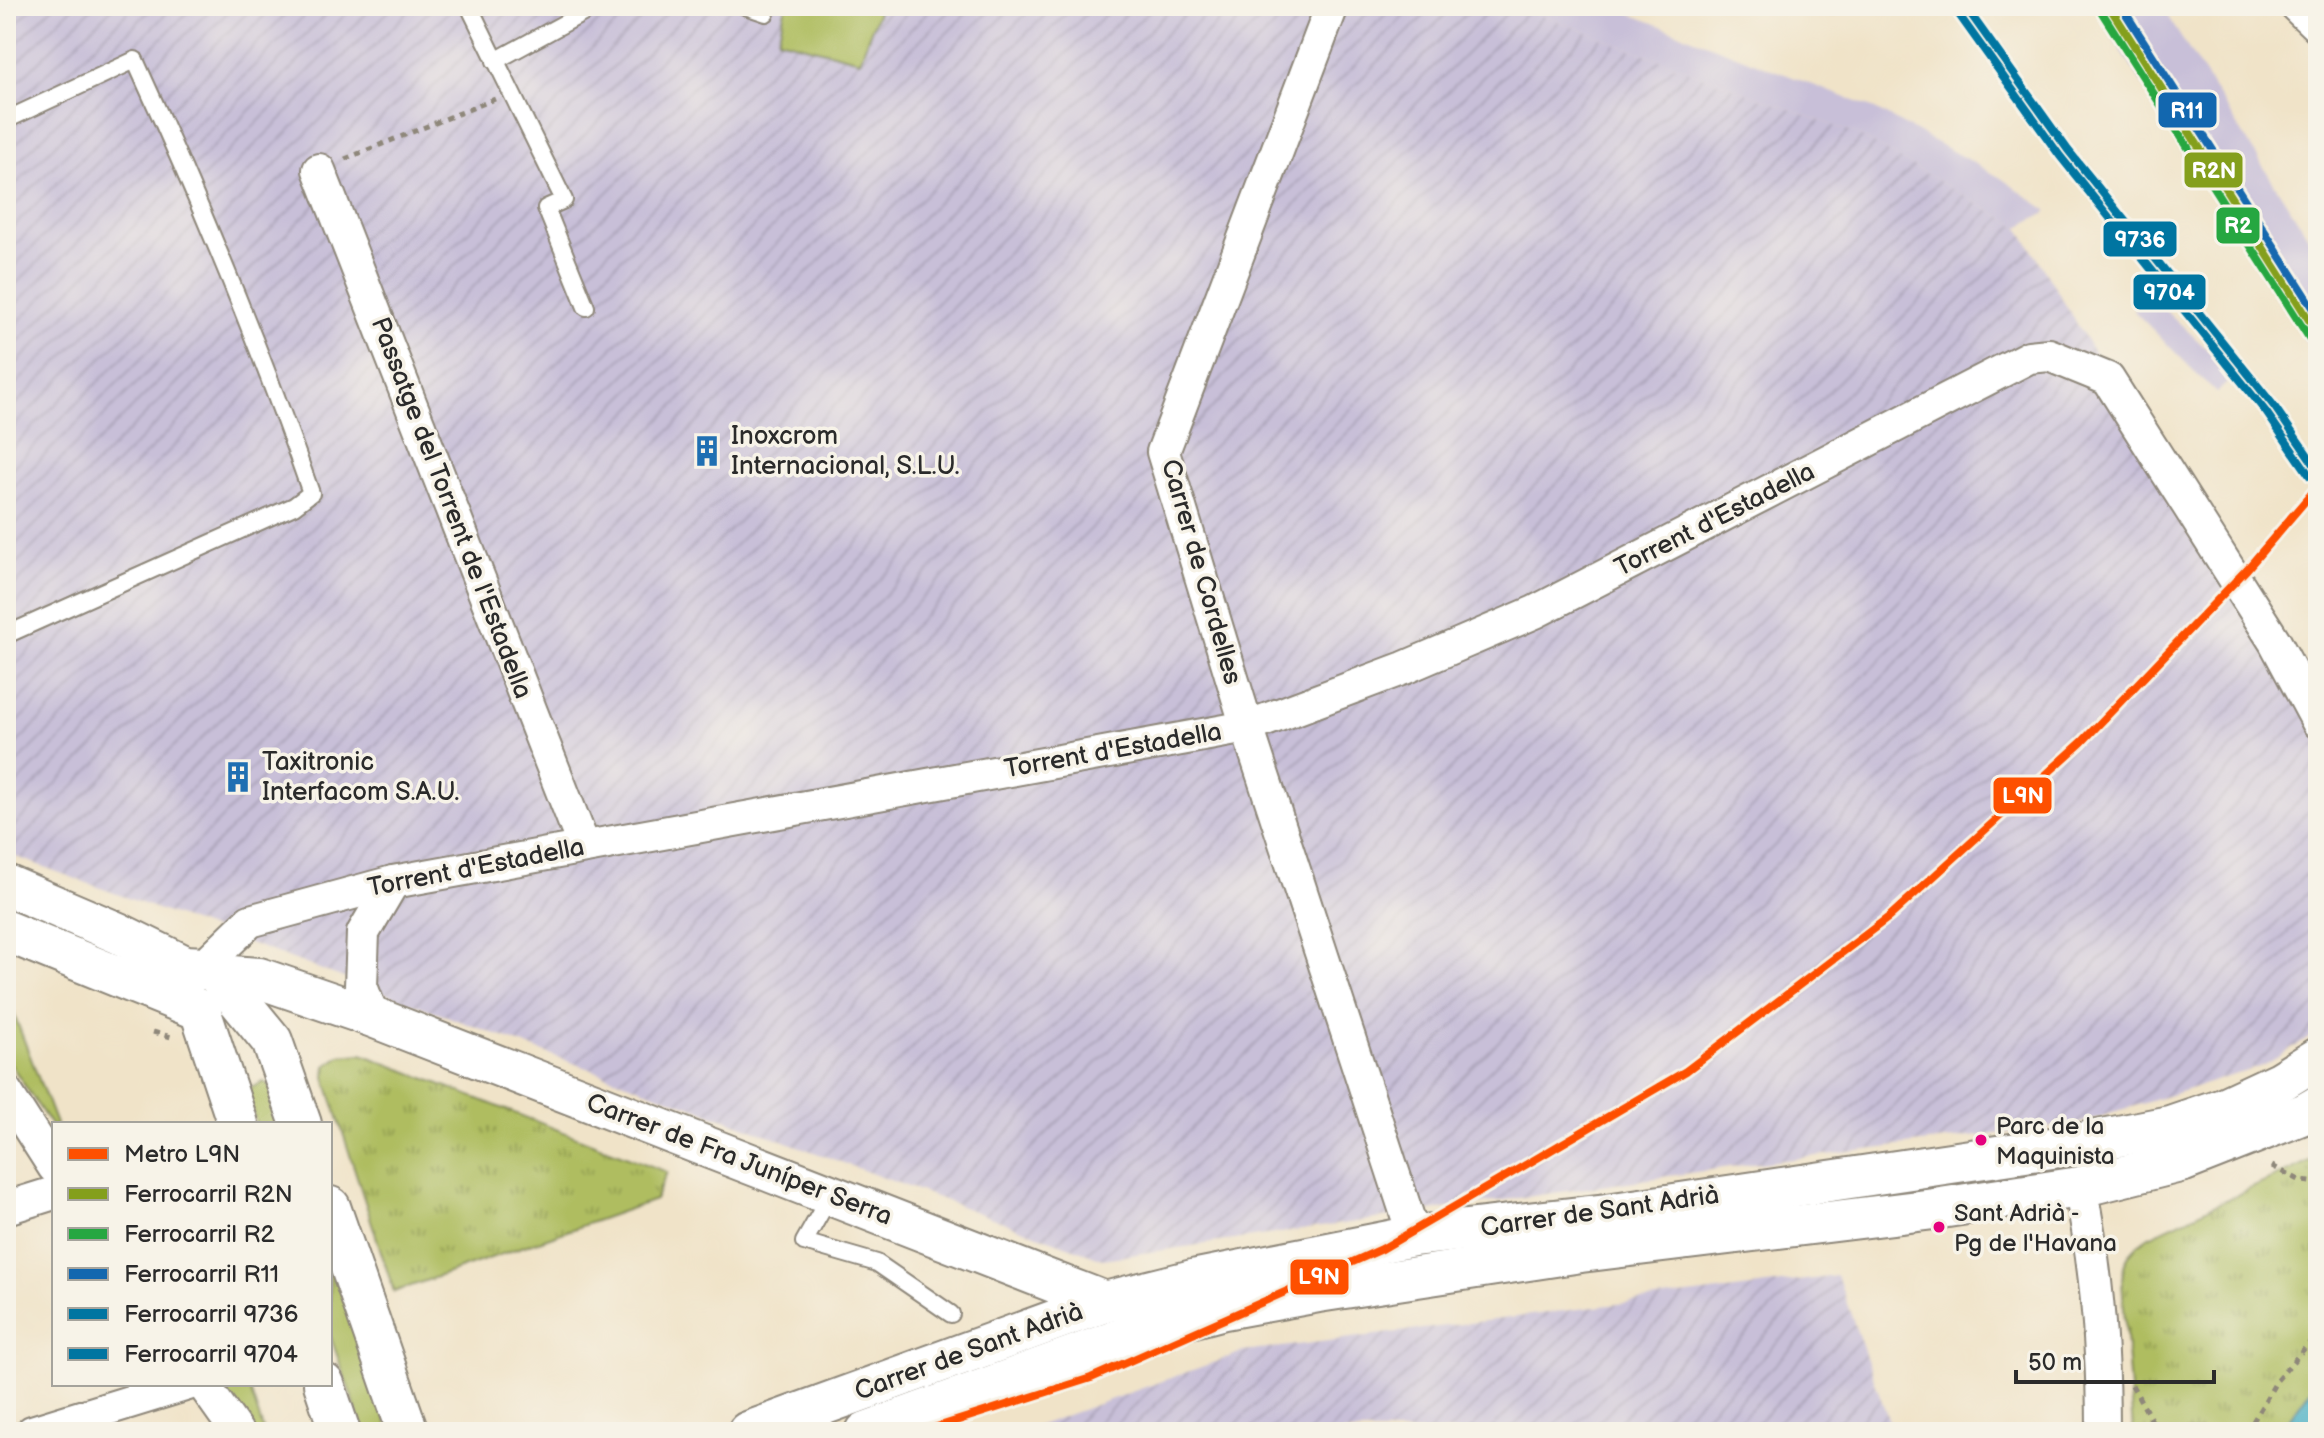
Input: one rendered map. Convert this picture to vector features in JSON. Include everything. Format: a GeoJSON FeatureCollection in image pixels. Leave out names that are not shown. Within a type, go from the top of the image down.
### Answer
{"type":"FeatureCollection","features":[{"type":"Feature","properties":{"kind":"street","name":"Carrer de Cordelles"},"geometry":{"type":"LineString","coordinates":[[1332,6],[1163,452],[1247,727],[1414,1236]]}},
{"type":"Feature","properties":{"kind":"street"},"geometry":{"type":"LineString","coordinates":[[2296,6],[2318,27]]}},
{"type":"Feature","properties":{"kind":"street","name":"Passatge del Torrent de l'Estadella"},"geometry":{"type":"LineString","coordinates":[[319,170],[584,847]]}},
{"type":"Feature","properties":{"kind":"street","name":"Torrent d'Estadella"},"geometry":{"type":"LineString","coordinates":[[156,993],[185,984],[250,921],[393,882],[1247,727],[1404,668],[1535,612],[2029,357],[2049,355],[2108,379],[2275,642],[2318,722]]}},
{"type":"Feature","properties":{"kind":"street"},"geometry":{"type":"LineString","coordinates":[[373,1017],[361,986],[363,933],[393,882]]}},
{"type":"Feature","properties":{"kind":"street","name":"Carrer de Fra Juníper Serra"},"geometry":{"type":"LineString","coordinates":[[6,885],[203,969],[259,978],[373,1017],[1105,1302]]}},
{"type":"Feature","properties":{"kind":"street"},"geometry":{"type":"LineString","coordinates":[[6,931],[200,1010],[237,1122]]}},
{"type":"Feature","properties":{"kind":"street"},"geometry":{"type":"LineString","coordinates":[[203,969],[272,1041],[300,1122]]}},
{"type":"Feature","properties":{"kind":"street","name":"Carrer de Sant Adrià"},"geometry":{"type":"LineString","coordinates":[[748,1432],[1105,1302],[1197,1279],[1414,1236],[1607,1214],[2072,1145],[2170,1126],[2223,1108],[2279,1082],[2318,1058]]}},
{"type":"Feature","properties":{"kind":"street"},"geometry":{"type":"LineString","coordinates":[[6,1092],[52,1164]]}},
{"type":"Feature","properties":{"kind":"street","name":"Carrer de Sant Adrià"},"geometry":{"type":"LineString","coordinates":[[866,1432],[1142,1331],[1224,1309],[1581,1252],[1934,1209],[2080,1187],[2184,1161],[2318,1106]]}},
{"type":"Feature","properties":{"kind":"street"},"geometry":{"type":"LineString","coordinates":[[2072,1145],[2091,1237],[2097,1285],[2103,1432]]}},
{"type":"Feature","properties":{"kind":"street"},"geometry":{"type":"LineString","coordinates":[[6,1208],[52,1194]]}},
{"type":"Feature","properties":{"kind":"street"},"geometry":{"type":"LineString","coordinates":[[332,1213],[408,1432]]}},
{"type":"Feature","properties":{"kind":"street"},"geometry":{"type":"LineString","coordinates":[[32,1432],[182,1386]]}},
{"type":"Feature","properties":{"kind":"street"},"geometry":{"type":"LineString","coordinates":[[204,1386],[237,1432]]}},
{"type":"Feature","properties":{"kind":"street"},"geometry":{"type":"LineString","coordinates":[[325,1386],[340,1432]]}},
{"type":"Feature","properties":{"kind":"lane"},"geometry":{"type":"LineString","coordinates":[[469,6],[564,200],[546,208],[586,307]]}},
{"type":"Feature","properties":{"kind":"lane"},"geometry":{"type":"LineString","coordinates":[[495,61],[596,6]]}},
{"type":"Feature","properties":{"kind":"lane"},"geometry":{"type":"LineString","coordinates":[[745,6],[766,13]]}},
{"type":"Feature","properties":{"kind":"lane"},"geometry":{"type":"LineString","coordinates":[[6,120],[135,60],[185,169],[254,337],[311,493],[294,506],[6,635]]}},
{"type":"Feature","properties":{"kind":"lane"},"geometry":{"type":"LineString","coordinates":[[830,1195],[804,1242],[877,1263],[951,1314]]}},
{"type":"Feature","properties":{"kind":"path"},"geometry":{"type":"LineString","coordinates":[[319,170],[511,93]]}},
{"type":"Feature","properties":{"kind":"path"},"geometry":{"type":"LineString","coordinates":[[2272,1166],[2301,1181],[2318,1183]]}},
{"type":"Feature","properties":{"kind":"path"},"geometry":{"type":"LineString","coordinates":[[2247,1432],[2277,1380],[2318,1333]]}},
{"type":"Feature","properties":{"kind":"path"},"geometry":{"type":"LineString","coordinates":[[2124,1383],[2130,1383],[2158,1432]]}},
{"type":"Feature","properties":{"kind":"shaded area"},"geometry":{"type":"Polygon","coordinates":[[[6,6],[1518,6],[1858,135],[2019,227],[2318,727],[2318,1033],[2263,1066],[2077,1124],[1744,1165],[1103,1259],[6,853],[6,6]]]}},
{"type":"Feature","properties":{"kind":"shaded area"},"geometry":{"type":"Polygon","coordinates":[[[1518,6],[1610,6],[1875,109],[2001,178],[2048,211],[2019,227],[1858,135],[1518,6]]]}},
{"type":"Feature","properties":{"kind":"shaded area"},"geometry":{"type":"Polygon","coordinates":[[[2134,6],[2161,6],[2318,252],[2318,361],[2104,24],[2134,6]]]}},
{"type":"Feature","properties":{"kind":"shaded area"},"geometry":{"type":"Polygon","coordinates":[[[2150,295],[2235,376],[2216,393],[2134,311],[2150,295]]]}},
{"type":"Feature","properties":{"kind":"shaded area"},"geometry":{"type":"Polygon","coordinates":[[[1837,1276],[1893,1432],[1020,1432],[1243,1352],[1837,1276]]]}},
{"type":"Feature","properties":{"kind":"green space"},"geometry":{"type":"Polygon","coordinates":[[[786,6],[880,6],[860,60],[778,39],[786,6]]]}},
{"type":"Feature","properties":{"kind":"green space"},"geometry":{"type":"Polygon","coordinates":[[[6,993],[55,1122],[52,1122],[52,1127],[6,1057],[6,993]]]}},
{"type":"Feature","properties":{"kind":"green space"},"geometry":{"type":"Polygon","coordinates":[[[362,1054],[667,1172],[655,1200],[394,1292],[325,1077],[326,1066],[340,1056],[362,1054]]]}},
{"type":"Feature","properties":{"kind":"green space"},"geometry":{"type":"Polygon","coordinates":[[[264,1082],[270,1086],[284,1122],[255,1122],[248,1093],[250,1088],[264,1082]]]}},
{"type":"Feature","properties":{"kind":"green space"},"geometry":{"type":"Polygon","coordinates":[[[2318,1157],[2318,1432],[2133,1432],[2122,1281],[2129,1254],[2149,1236],[2318,1157]]]}},
{"type":"Feature","properties":{"kind":"green space"},"geometry":{"type":"Polygon","coordinates":[[[332,1258],[390,1432],[364,1432],[332,1341],[332,1258]]]}},
{"type":"Feature","properties":{"kind":"green space"},"geometry":{"type":"Polygon","coordinates":[[[220,1386],[249,1386],[264,1432],[251,1432],[220,1386]]]}},
{"type":"Feature","properties":{"kind":"water"},"geometry":{"type":"Polygon","coordinates":[[[2318,1379],[2318,1432],[2280,1432],[2318,1379]]]}},
{"type":"Feature","properties":{"kind":"metro line","name":"L9N"},"geometry":{"type":"LineString","coordinates":[[921,1432],[1091,1378],[1382,1249],[1686,1071],[1889,917],[2082,742],[2247,569],[2318,486]]}},
{"type":"Feature","properties":{"kind":"rail line","name":"9736"},"geometry":{"type":"LineString","coordinates":[[1965,6],[2068,150],[2274,406],[2318,470]]}},
{"type":"Feature","properties":{"kind":"rail line","name":"R2N"},"geometry":{"type":"LineString","coordinates":[[2109,6],[2318,334]]}},
{"type":"Feature","properties":{"kind":"rail line","name":"R11"},"geometry":{"type":"LineString","coordinates":[[2121,6],[2318,315]]}},
{"type":"Feature","properties":{"kind":"rail line","name":"R2"},"geometry":{"type":"LineString","coordinates":[[2101,11],[2310,339]]}},
{"type":"Feature","properties":{"kind":"rail line","name":"9704"},"geometry":{"type":"LineString","coordinates":[[1957,12],[2060,156],[2266,412],[2310,476]]}},
{"type":"Feature","properties":{"kind":"place","name":"Inoxcrom Internacional, S.L.U."},"geometry":{"type":"Point","coordinates":[707,451]}},
{"type":"Feature","properties":{"kind":"place","name":"Taxitronic Interfacom S.A.U."},"geometry":{"type":"Point","coordinates":[238,777]}},
{"type":"Feature","properties":{"kind":"place","name":"Parc de la Maquinista"},"geometry":{"type":"Point","coordinates":[1981,1140]}},
{"type":"Feature","properties":{"kind":"place","name":"Sant Adrià - Pg de l'Havana"},"geometry":{"type":"Point","coordinates":[1939,1227]}}]}
